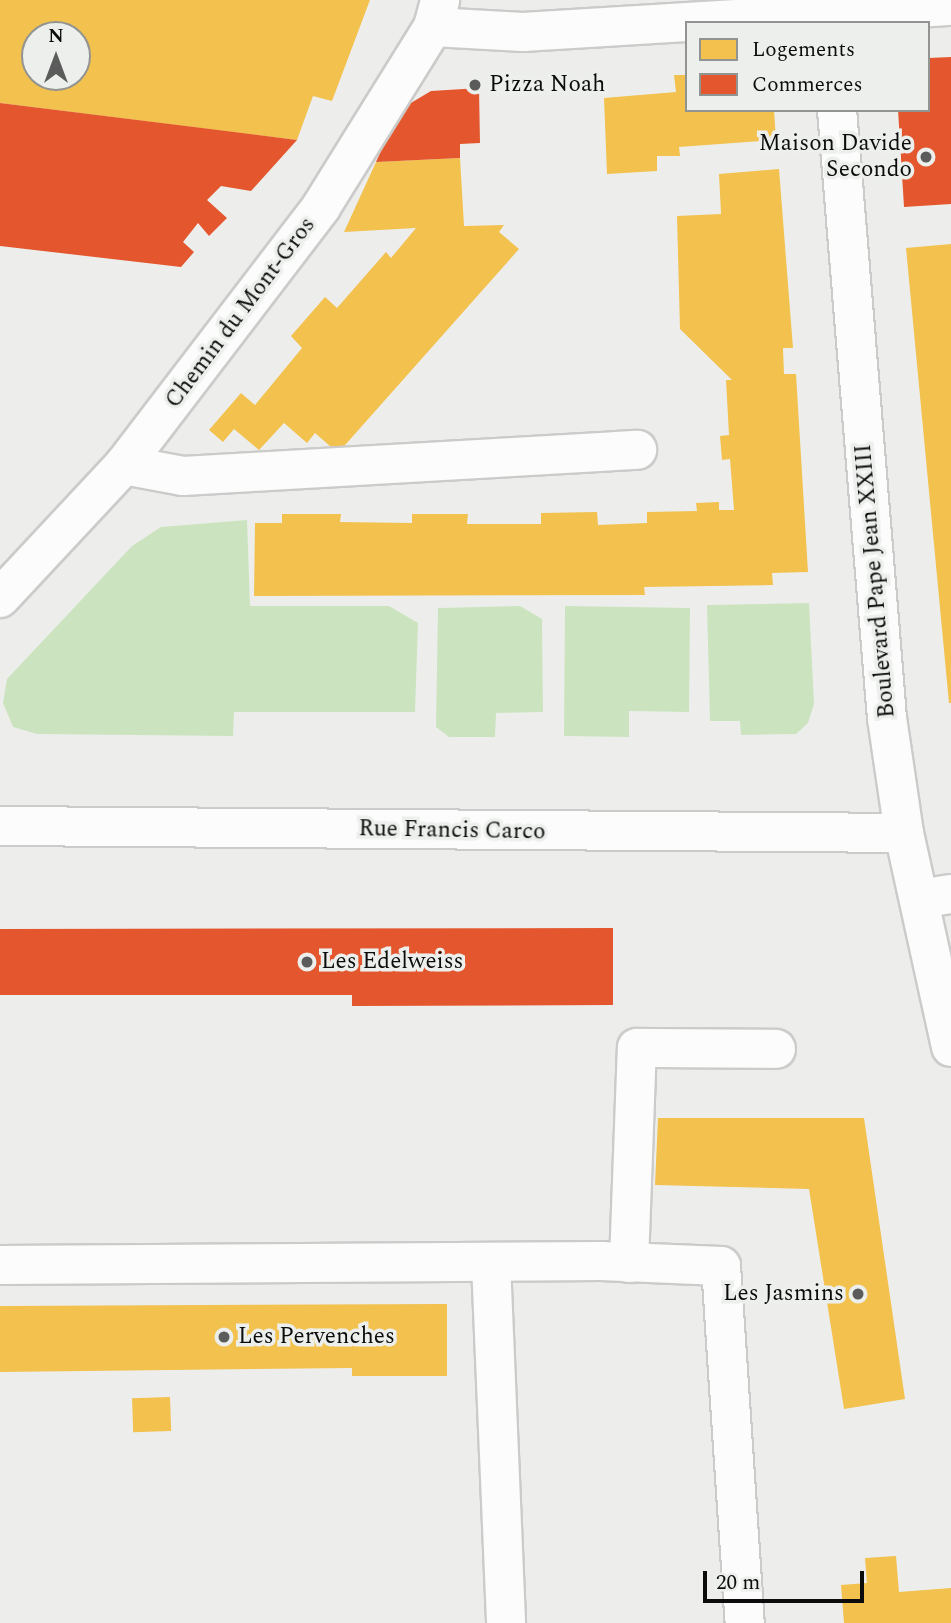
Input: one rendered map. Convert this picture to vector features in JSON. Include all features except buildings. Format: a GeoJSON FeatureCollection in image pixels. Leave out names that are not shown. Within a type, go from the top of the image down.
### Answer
{"type":"FeatureCollection","features":[{"type":"Feature","properties":{"kind":"street"},"geometry":{"type":"LineString","coordinates":[[691,21],[951,6]]}},
{"type":"Feature","properties":{"kind":"street"},"geometry":{"type":"LineString","coordinates":[[436,14],[523,32],[685,21]]}},
{"type":"Feature","properties":{"kind":"street","name":"Chemin du Mont-Gros"},"geometry":{"type":"LineString","coordinates":[[0,598],[124,465],[321,207],[436,14]]}},
{"type":"Feature","properties":{"kind":"street","name":"Boulevard Pape Jean XXIII"},"geometry":{"type":"LineString","coordinates":[[837,112],[887,718],[904,833],[935,897],[951,1047]]}},
{"type":"Feature","properties":{"kind":"street"},"geometry":{"type":"LineString","coordinates":[[124,465],[183,476],[637,450]]}},
{"type":"Feature","properties":{"kind":"street","name":"Rue Francis Carco"},"geometry":{"type":"LineString","coordinates":[[0,827],[904,833]]}},
{"type":"Feature","properties":{"kind":"street"},"geometry":{"type":"LineString","coordinates":[[629,1263],[637,1048],[776,1049]]}},
{"type":"Feature","properties":{"kind":"street"},"geometry":{"type":"LineString","coordinates":[[491,1263],[506,1623]]}},
{"type":"Feature","properties":{"kind":"street"},"geometry":{"type":"LineString","coordinates":[[0,1265],[629,1263],[721,1266],[744,1623]]}},
{"type":"Feature","properties":{"kind":"green space"},"geometry":{"type":"Polygon","coordinates":[[[247,520],[250,606],[389,606],[418,623],[415,712],[234,712],[233,736],[37,734],[13,727],[3,703],[7,679],[132,546],[161,527],[247,520]]]}},
{"type":"Feature","properties":{"kind":"green space"},"geometry":{"type":"Polygon","coordinates":[[[809,603],[814,704],[808,723],[796,734],[741,735],[740,721],[710,721],[707,605],[809,603]]]}},
{"type":"Feature","properties":{"kind":"green space"},"geometry":{"type":"Polygon","coordinates":[[[520,606],[542,619],[543,712],[496,713],[495,737],[449,737],[436,727],[438,608],[520,606]]]}},
{"type":"Feature","properties":{"kind":"green space"},"geometry":{"type":"Polygon","coordinates":[[[565,606],[690,608],[689,712],[629,711],[629,737],[564,736],[565,606]]]}},
{"type":"Feature","properties":{"kind":"place","name":"Pizza Noah"},"geometry":{"type":"Point","coordinates":[475,85]}},
{"type":"Feature","properties":{"kind":"place","name":"Maison Davide Secondo"},"geometry":{"type":"Point","coordinates":[926,157]}},
{"type":"Feature","properties":{"kind":"place","name":"Les Edelweiss"},"geometry":{"type":"Point","coordinates":[307,962]}},
{"type":"Feature","properties":{"kind":"place","name":"Les Jasmins"},"geometry":{"type":"Point","coordinates":[858,1294]}},
{"type":"Feature","properties":{"kind":"place","name":"Les Pervenches"},"geometry":{"type":"Point","coordinates":[224,1337]}}]}
